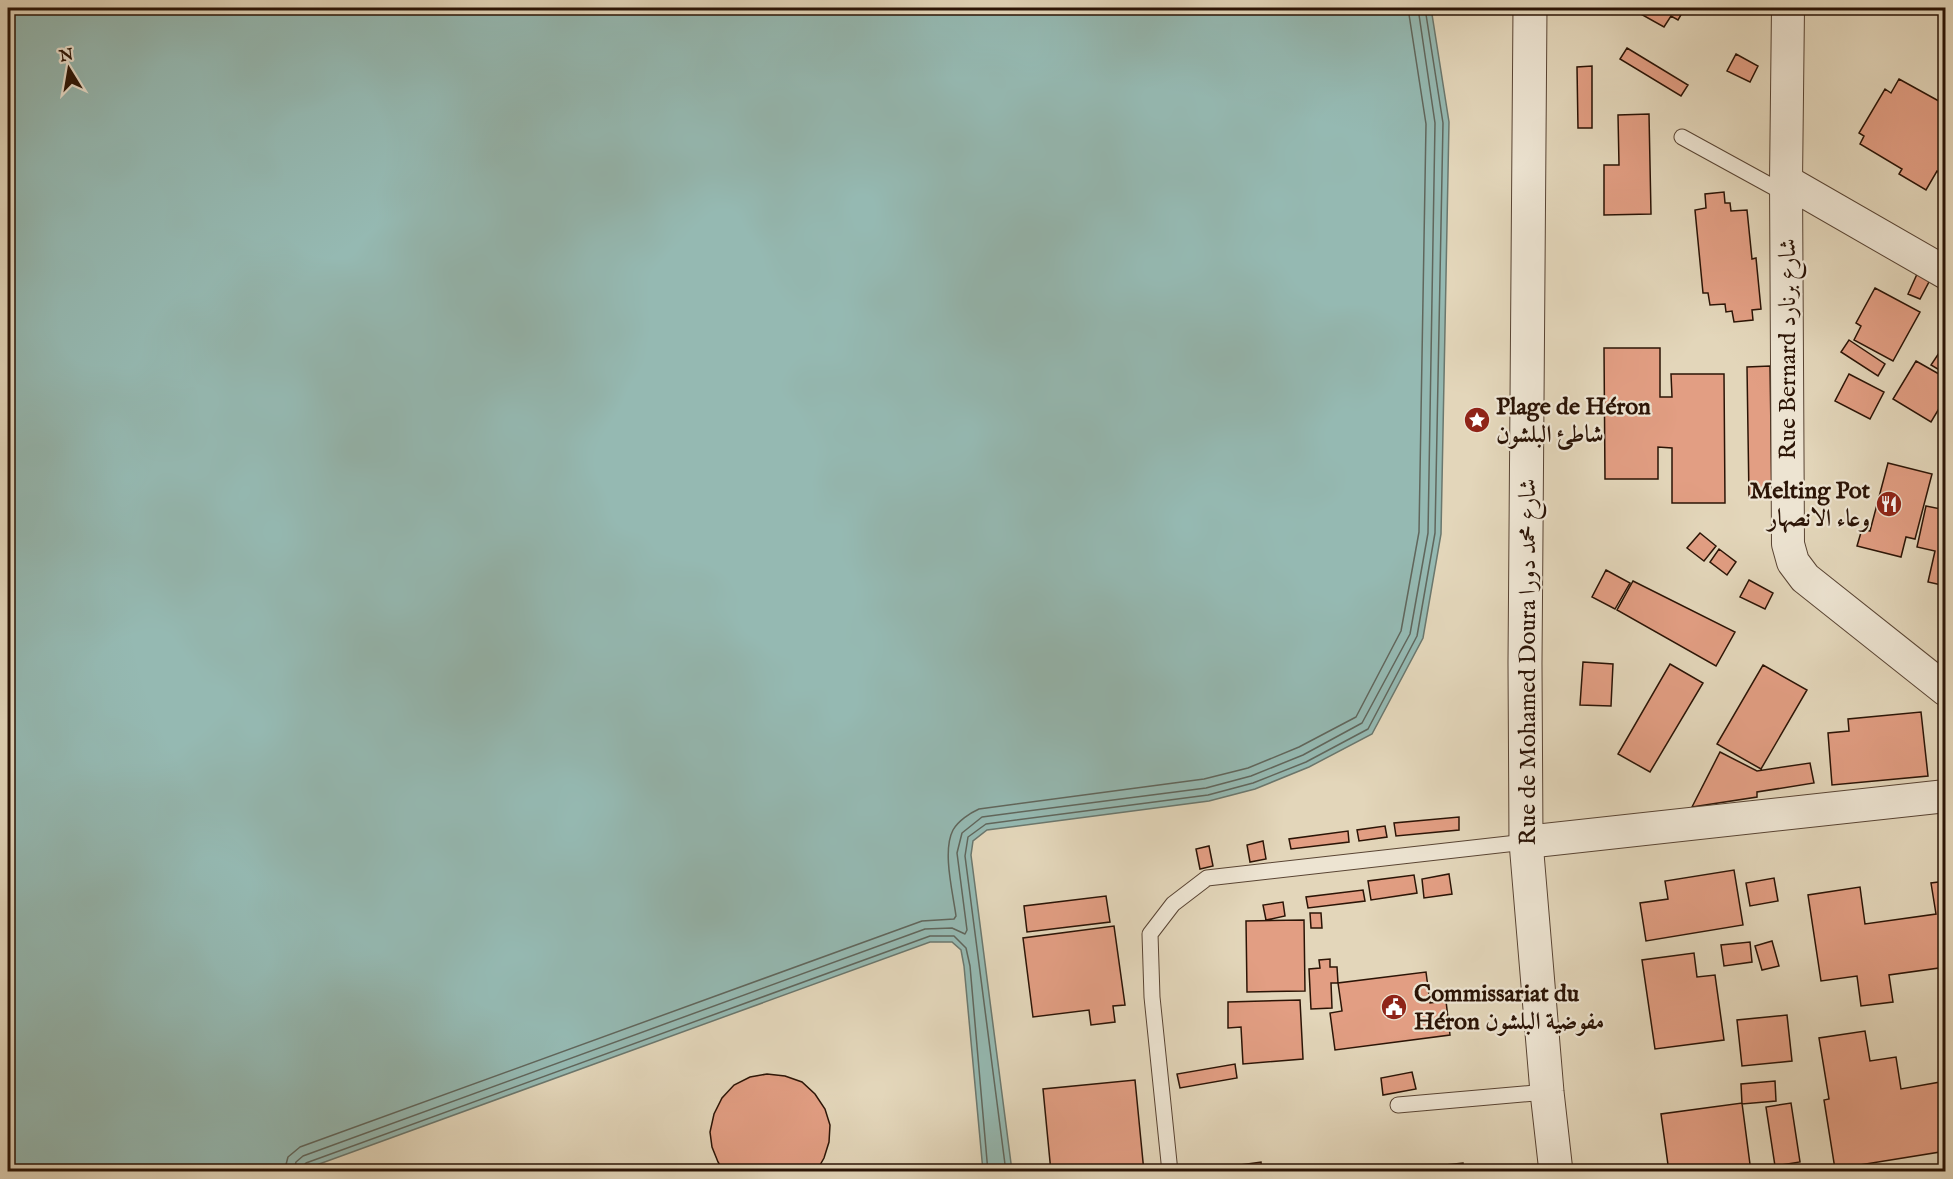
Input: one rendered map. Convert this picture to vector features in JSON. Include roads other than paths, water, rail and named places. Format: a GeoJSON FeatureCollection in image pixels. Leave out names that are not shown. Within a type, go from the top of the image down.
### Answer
{"type":"FeatureCollection","features":[{"type":"Feature","properties":{"kind":"street","name":"Rue de Mohamed Doura شارع محمد دورا"},"geometry":{"type":"LineString","coordinates":[[1530,8],[1525,651],[1526,842],[1556,1172]]}},
{"type":"Feature","properties":{"kind":"street","name":"Rue Bernard شارع برنارد"},"geometry":{"type":"LineString","coordinates":[[1788,8],[1786,187],[1788,544],[1793,562],[1805,578],[1946,690]]}},
{"type":"Feature","properties":{"kind":"street"},"geometry":{"type":"LineString","coordinates":[[1786,187],[1946,273]]}},
{"type":"Feature","properties":{"kind":"street"},"geometry":{"type":"LineString","coordinates":[[1526,842],[1946,796]]}},
{"type":"Feature","properties":{"kind":"lane"},"geometry":{"type":"LineString","coordinates":[[1682,137],[1786,187]]}},
{"type":"Feature","properties":{"kind":"lane"},"geometry":{"type":"LineString","coordinates":[[1170,1172],[1152,997],[1150,934],[1173,904],[1207,878],[1526,842]]}},
{"type":"Feature","properties":{"kind":"lane"},"geometry":{"type":"LineString","coordinates":[[1398,1105],[1547,1092]]}},
{"type":"Feature","properties":{"kind":"water"},"geometry":{"type":"Polygon","coordinates":[[[8,8],[1431,8],[1449,122],[1441,534],[1423,638],[1372,734],[1309,767],[1255,789],[1209,801],[987,830],[973,841],[971,855],[1012,1171],[983,1171],[961,950],[952,942],[930,942],[300,1171],[8,1171],[8,8]]]}},
{"type":"Feature","properties":{"kind":"place","name":"Plage de Héron شاطئ البلشون"},"geometry":{"type":"Point","coordinates":[1477,420]}},
{"type":"Feature","properties":{"kind":"place","name":"Melting Pot وعاء الانصهار"},"geometry":{"type":"Point","coordinates":[1889,504]}},
{"type":"Feature","properties":{"kind":"place","name":"Commissariat du Héron مفوضية البلشون"},"geometry":{"type":"Point","coordinates":[1394,1007]}}]}
